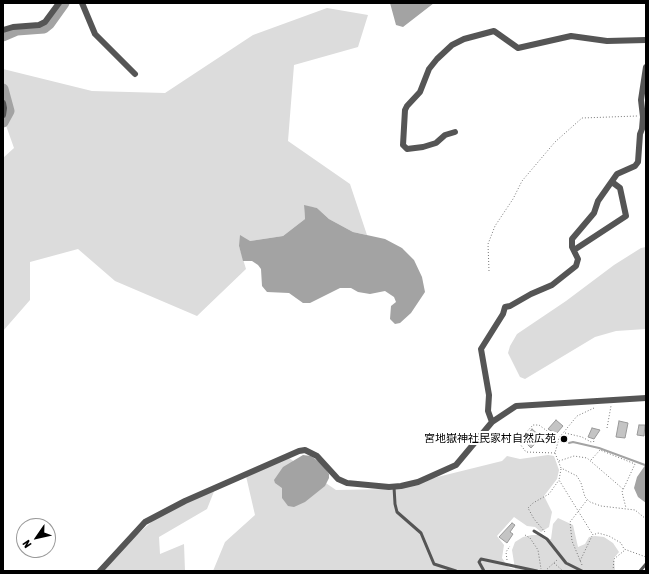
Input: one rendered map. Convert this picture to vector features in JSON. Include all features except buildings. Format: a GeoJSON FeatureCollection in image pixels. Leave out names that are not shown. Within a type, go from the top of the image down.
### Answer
{"type":"FeatureCollection","features":[{"type":"Feature","properties":{"kind":"street"},"geometry":{"type":"LineString","coordinates":[[3,30],[13,26],[39,25],[45,22],[59,3]]}},
{"type":"Feature","properties":{"kind":"street"},"geometry":{"type":"LineString","coordinates":[[82,3],[95,34],[135,74]]}},
{"type":"Feature","properties":{"kind":"street"},"geometry":{"type":"LineString","coordinates":[[455,132],[445,135],[436,143],[423,147],[407,149],[403,145],[405,110],[407,106],[420,92],[429,69],[437,59],[452,45],[464,39],[494,31],[518,48],[571,36],[607,41],[646,40]]}},
{"type":"Feature","properties":{"kind":"street"},"geometry":{"type":"LineString","coordinates":[[492,422],[488,411],[489,394],[481,349],[504,314],[505,307],[510,306],[531,294],[552,285],[576,266],[578,259],[571,243],[572,239],[594,213],[598,201],[617,174],[635,166],[638,162],[640,134],[644,131],[645,117],[641,100],[646,67]]}},
{"type":"Feature","properties":{"kind":"street"},"geometry":{"type":"LineString","coordinates":[[3,103],[3,115]]}},
{"type":"Feature","properties":{"kind":"street"},"geometry":{"type":"LineString","coordinates":[[574,250],[626,216],[620,188],[612,182]]}},
{"type":"Feature","properties":{"kind":"street"},"geometry":{"type":"LineString","coordinates":[[100,571],[145,522],[185,501],[299,451],[305,450],[317,456],[338,478],[347,483],[394,487],[418,482],[456,465],[492,422],[516,406],[646,398]]}},
{"type":"Feature","properties":{"kind":"lane"},"geometry":{"type":"LineString","coordinates":[[394,487],[395,504],[398,512],[421,533],[434,564],[456,571]]}},
{"type":"Feature","properties":{"kind":"lane"},"geometry":{"type":"LineString","coordinates":[[534,531],[546,539],[566,563],[582,571]]}},
{"type":"Feature","properties":{"kind":"lane"},"geometry":{"type":"LineString","coordinates":[[484,571],[479,562],[481,559],[539,571]]}},
{"type":"Feature","properties":{"kind":"lane"},"geometry":{"type":"LineString","coordinates":[[640,571],[646,564]]}},
{"type":"Feature","properties":{"kind":"path"},"geometry":{"type":"LineString","coordinates":[[489,271],[488,244],[495,226],[530,170],[573,124],[586,117],[609,119],[645,117]]}},
{"type":"Feature","properties":{"kind":"path"},"geometry":{"type":"LineString","coordinates":[[607,406],[616,405]]}},
{"type":"Feature","properties":{"kind":"path"},"geometry":{"type":"LineString","coordinates":[[547,536],[528,508],[533,503],[549,494],[559,480],[561,468],[555,452],[558,440],[577,416],[597,406]]}},
{"type":"Feature","properties":{"kind":"path"},"geometry":{"type":"LineString","coordinates":[[607,428],[612,406]]}},
{"type":"Feature","properties":{"kind":"path"},"geometry":{"type":"LineString","coordinates":[[555,452],[526,452],[520,444],[521,438],[533,425],[539,426],[558,440]]}},
{"type":"Feature","properties":{"kind":"path"},"geometry":{"type":"LineString","coordinates":[[564,433],[582,437],[591,442],[596,441]]}},
{"type":"Feature","properties":{"kind":"path"},"geometry":{"type":"LineString","coordinates":[[591,460],[600,450],[635,464],[623,489],[622,495],[626,508]]}},
{"type":"Feature","properties":{"kind":"path"},"geometry":{"type":"LineString","coordinates":[[558,461],[574,456],[591,460],[623,489]]}},
{"type":"Feature","properties":{"kind":"path"},"geometry":{"type":"LineString","coordinates":[[561,468],[577,476],[582,483],[587,500]]}},
{"type":"Feature","properties":{"kind":"path"},"geometry":{"type":"LineString","coordinates":[[559,480],[593,535]]}},
{"type":"Feature","properties":{"kind":"path"},"geometry":{"type":"LineString","coordinates":[[587,500],[601,506],[635,510],[646,519]]}},
{"type":"Feature","properties":{"kind":"path"},"geometry":{"type":"LineString","coordinates":[[582,566],[570,534],[570,522],[587,500]]}},
{"type":"Feature","properties":{"kind":"path"},"geometry":{"type":"LineString","coordinates":[[580,562],[590,538],[598,533],[609,536],[621,543],[626,549],[646,556]]}},
{"type":"Feature","properties":{"kind":"path"},"geometry":{"type":"LineString","coordinates":[[525,535],[530,538],[538,550],[541,567],[539,571]]}},
{"type":"Feature","properties":{"kind":"path"},"geometry":{"type":"LineString","coordinates":[[508,565],[506,552],[510,546]]}},
{"type":"Feature","properties":{"kind":"path"},"geometry":{"type":"LineString","coordinates":[[612,571],[612,563],[615,557],[626,549]]}},
{"type":"Feature","properties":{"kind":"path"},"geometry":{"type":"LineString","coordinates":[[545,571],[560,557]]}},
{"type":"Feature","properties":{"kind":"path"},"geometry":{"type":"LineString","coordinates":[[554,563],[563,571]]}},
{"type":"Feature","properties":{"kind":"shaded area"},"geometry":{"type":"Polygon","coordinates":[[[390,3],[434,3],[403,27],[396,25],[390,3]]]}},
{"type":"Feature","properties":{"kind":"shaded area"},"geometry":{"type":"Polygon","coordinates":[[[327,8],[368,15],[358,47],[294,65],[288,141],[350,184],[367,235],[353,232],[329,219],[317,208],[304,206],[305,219],[283,236],[250,241],[239,246],[246,269],[197,316],[115,281],[78,249],[30,262],[30,300],[3,331],[3,158],[14,148],[3,117],[3,69],[92,91],[165,93],[253,35],[327,8]]]}},
{"type":"Feature","properties":{"kind":"shaded area"},"geometry":{"type":"Polygon","coordinates":[[[304,205],[317,208],[329,219],[353,232],[385,239],[402,248],[414,260],[422,277],[425,292],[411,313],[400,323],[395,324],[390,319],[391,306],[396,302],[394,297],[385,291],[370,294],[358,292],[351,288],[340,288],[310,303],[303,303],[289,293],[267,292],[262,286],[261,269],[258,265],[252,261],[243,261],[239,246],[240,235],[250,241],[283,236],[305,219],[304,205]]]}},
{"type":"Feature","properties":{"kind":"shaded area"},"geometry":{"type":"Polygon","coordinates":[[[646,247],[646,329],[616,331],[595,337],[525,379],[520,377],[508,353],[517,334],[566,301],[614,265],[641,248],[646,247]]]}},
{"type":"Feature","properties":{"kind":"shaded area"},"geometry":{"type":"Polygon","coordinates":[[[303,455],[311,456],[322,464],[329,474],[329,478],[325,486],[305,502],[294,507],[288,506],[282,498],[282,488],[275,483],[274,480],[283,467],[303,455]]]}},
{"type":"Feature","properties":{"kind":"shaded area"},"geometry":{"type":"Polygon","coordinates":[[[548,455],[554,456],[559,470],[557,479],[544,496],[552,512],[549,527],[541,532],[535,527],[527,526],[514,517],[497,536],[504,545],[502,558],[508,567],[515,569],[512,550],[515,542],[523,537],[532,535],[538,535],[545,540],[551,539],[553,524],[558,518],[573,525],[578,547],[585,544],[589,537],[595,536],[604,537],[613,543],[619,552],[614,558],[615,571],[213,571],[225,542],[255,515],[246,476],[289,458],[336,490],[389,489],[502,461],[507,456],[520,459],[548,455]]]}},
{"type":"Feature","properties":{"kind":"shaded area"},"geometry":{"type":"Polygon","coordinates":[[[646,464],[646,503],[638,497],[634,488],[637,477],[646,464]]]}},
{"type":"Feature","properties":{"kind":"shaded area"},"geometry":{"type":"Polygon","coordinates":[[[215,489],[207,509],[159,537],[160,554],[184,544],[185,571],[95,571],[163,512],[215,489]]]}},
{"type":"Feature","properties":{"kind":"waterway"},"geometry":{"type":"LineString","coordinates":[[3,36],[17,30],[44,28],[49,24],[64,3]]}},
{"type":"Feature","properties":{"kind":"waterway"},"geometry":{"type":"LineString","coordinates":[[3,89],[9,111],[3,122]]}},
{"type":"Feature","properties":{"kind":"waterway"},"geometry":{"type":"LineString","coordinates":[[569,443],[573,442],[599,448],[645,465]]}},
{"type":"Feature","properties":{"kind":"place","name":"宮地嶽神社民家村自然広苑"},"geometry":{"type":"Point","coordinates":[564,439]}}]}
